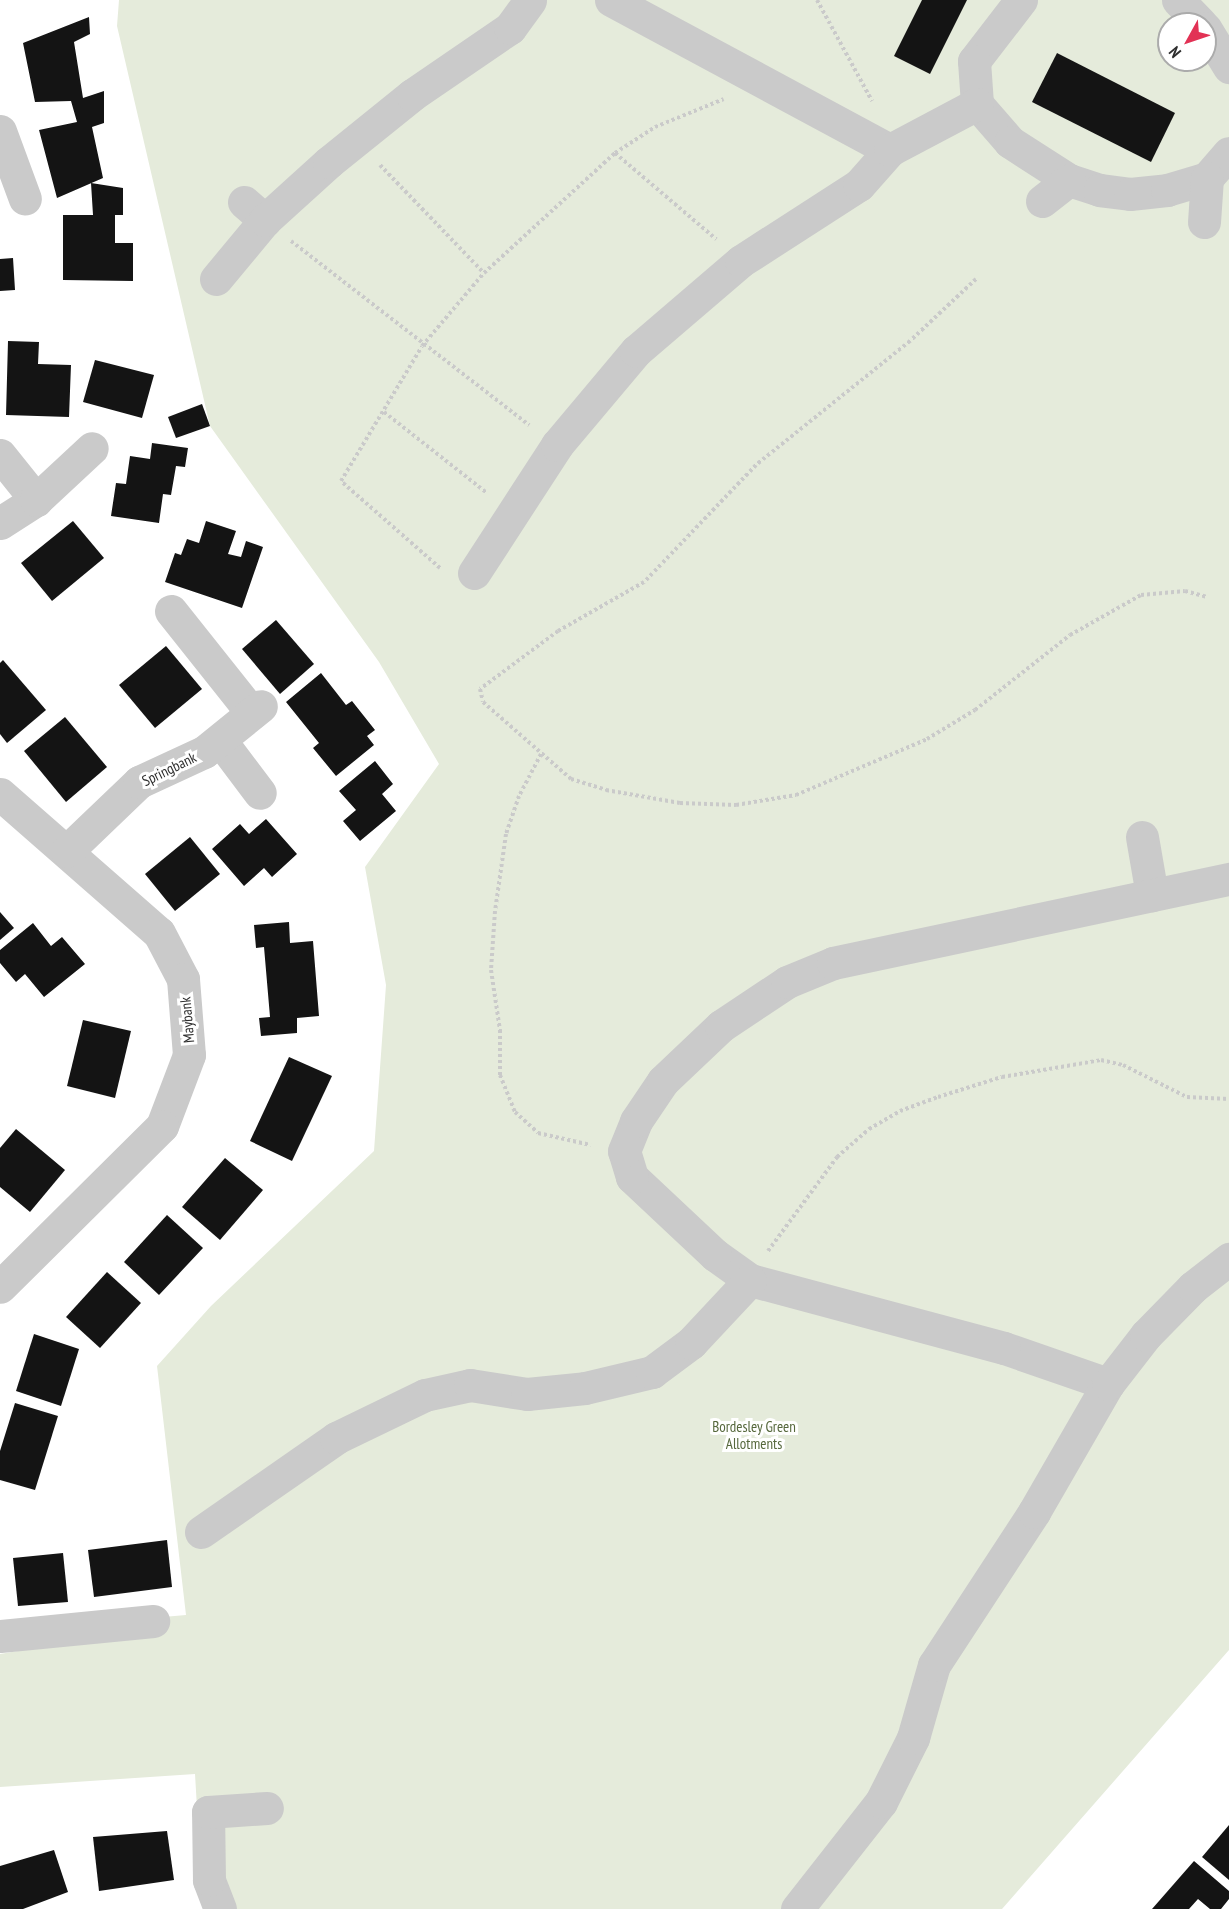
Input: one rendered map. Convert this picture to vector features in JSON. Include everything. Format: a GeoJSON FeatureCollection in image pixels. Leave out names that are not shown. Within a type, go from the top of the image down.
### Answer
{"type":"FeatureCollection","features":[{"type":"Feature","properties":{"kind":"street"},"geometry":{"type":"LineString","coordinates":[[216,279],[255,211],[356,140],[412,95],[510,28],[530,0]]}},
{"type":"Feature","properties":{"kind":"street"},"geometry":{"type":"LineString","coordinates":[[611,0],[749,71],[890,150]]}},
{"type":"Feature","properties":{"kind":"street"},"geometry":{"type":"LineString","coordinates":[[1021,0],[974,61],[977,104],[1010,142],[1069,180],[1099,190],[1130,194],[1167,190],[1207,178],[1229,153]]}},
{"type":"Feature","properties":{"kind":"street"},"geometry":{"type":"LineString","coordinates":[[1178,0],[1190,12]]}},
{"type":"Feature","properties":{"kind":"street"},"geometry":{"type":"LineString","coordinates":[[1217,47],[1228,64]]}},
{"type":"Feature","properties":{"kind":"street"},"geometry":{"type":"LineString","coordinates":[[474,573],[556,445],[636,351],[741,261],[834,204],[859,185],[890,150],[977,104]]}},
{"type":"Feature","properties":{"kind":"street"},"geometry":{"type":"LineString","coordinates":[[0,131],[25,199]]}},
{"type":"Feature","properties":{"kind":"street"},"geometry":{"type":"LineString","coordinates":[[1204,222],[1207,178]]}},
{"type":"Feature","properties":{"kind":"street"},"geometry":{"type":"LineString","coordinates":[[1042,201],[1069,180]]}},
{"type":"Feature","properties":{"kind":"street"},"geometry":{"type":"LineString","coordinates":[[0,523],[36,500],[92,448]]}},
{"type":"Feature","properties":{"kind":"street"},"geometry":{"type":"LineString","coordinates":[[0,455],[36,500]]}},
{"type":"Feature","properties":{"kind":"street","name":"Springbank"},"geometry":{"type":"LineString","coordinates":[[67,850],[139,782],[204,752],[257,710],[171,611]]}},
{"type":"Feature","properties":{"kind":"street"},"geometry":{"type":"LineString","coordinates":[[220,740],[260,794]]}},
{"type":"Feature","properties":{"kind":"street","name":"Maybank"},"geometry":{"type":"LineString","coordinates":[[0,794],[67,850],[159,933],[183,979],[189,1055],[162,1126],[1,1281]]}},
{"type":"Feature","properties":{"kind":"street"},"geometry":{"type":"LineString","coordinates":[[1142,837],[1152,895]]}},
{"type":"Feature","properties":{"kind":"street"},"geometry":{"type":"LineString","coordinates":[[1108,1384],[1004,1348],[750,1280],[715,1255],[632,1177],[624,1151],[636,1120],[663,1081],[721,1026],[787,982],[833,963],[1229,879]]}},
{"type":"Feature","properties":{"kind":"street"},"geometry":{"type":"LineString","coordinates":[[797,1909],[881,1802],[913,1738],[934,1665],[1034,1512],[1108,1384],[1146,1335],[1193,1287],[1229,1259]]}},
{"type":"Feature","properties":{"kind":"street"},"geometry":{"type":"LineString","coordinates":[[201,1532],[336,1438],[425,1395],[470,1385],[527,1394],[585,1388],[652,1372],[691,1343],[750,1280]]}},
{"type":"Feature","properties":{"kind":"street"},"geometry":{"type":"LineString","coordinates":[[6,1636],[153,1621]]}},
{"type":"Feature","properties":{"kind":"street"},"geometry":{"type":"LineString","coordinates":[[220,1909],[209,1880],[208,1812],[267,1808]]}},
{"type":"Feature","properties":{"kind":"path"},"geometry":{"type":"LineString","coordinates":[[817,0],[870,97],[890,150]]}},
{"type":"Feature","properties":{"kind":"path"},"geometry":{"type":"LineString","coordinates":[[442,570],[341,481],[422,346],[484,273],[615,153],[655,127],[726,99],[749,71]]}},
{"type":"Feature","properties":{"kind":"path"},"geometry":{"type":"LineString","coordinates":[[356,140],[484,273]]}},
{"type":"Feature","properties":{"kind":"path"},"geometry":{"type":"LineString","coordinates":[[615,153],[741,261]]}},
{"type":"Feature","properties":{"kind":"path"},"geometry":{"type":"LineString","coordinates":[[255,211],[422,346],[556,445]]}},
{"type":"Feature","properties":{"kind":"path"},"geometry":{"type":"LineString","coordinates":[[976,279],[910,341],[756,465],[644,582],[558,632],[480,689],[483,702],[571,779],[606,790],[680,803],[736,805],[796,795],[927,739],[975,710],[1070,636],[1141,595],[1185,591],[1206,597]]}},
{"type":"Feature","properties":{"kind":"path"},"geometry":{"type":"LineString","coordinates":[[384,412],[513,514]]}},
{"type":"Feature","properties":{"kind":"path"},"geometry":{"type":"LineString","coordinates":[[541,754],[519,796],[506,834],[495,911],[492,970],[500,1030],[500,1075],[515,1112],[538,1133],[624,1151]]}},
{"type":"Feature","properties":{"kind":"path"},"geometry":{"type":"LineString","coordinates":[[750,1280],[789,1220],[837,1157],[870,1129],[900,1111],[1002,1077],[1101,1060],[1123,1065],[1187,1096],[1229,1099]]}},
{"type":"Feature","properties":{"kind":"green space","name":"Bordesley Green Allotments"},"geometry":{"type":"Polygon","coordinates":[[[119,0],[1229,0],[1229,1650],[1002,1909],[203,1909],[195,1774],[0,1787],[0,1654],[42,1647],[38,1628],[186,1615],[157,1366],[211,1306],[374,1151],[386,985],[365,867],[439,764],[379,662],[210,426],[117,26],[119,0]]]}},
{"type":"Feature","properties":{"kind":"building"},"geometry":{"type":"Polygon","coordinates":[[[922,0],[967,0],[930,74],[894,56],[922,0]]]}},
{"type":"Feature","properties":{"kind":"building"},"geometry":{"type":"Polygon","coordinates":[[[89,17],[90,34],[74,42],[83,98],[104,91],[104,123],[92,127],[103,178],[57,198],[39,130],[77,122],[71,101],[35,102],[23,43],[89,17]]]}},
{"type":"Feature","properties":{"kind":"building"},"geometry":{"type":"Polygon","coordinates":[[[1057,53],[1175,113],[1151,162],[1032,102],[1057,53]]]}},
{"type":"Feature","properties":{"kind":"building"},"geometry":{"type":"Polygon","coordinates":[[[91,183],[123,188],[123,215],[115,215],[115,243],[133,243],[133,281],[63,280],[63,215],[93,215],[91,183]]]}},
{"type":"Feature","properties":{"kind":"building"},"geometry":{"type":"Polygon","coordinates":[[[13,258],[15,290],[0,291],[0,259],[13,258]]]}},
{"type":"Feature","properties":{"kind":"building"},"geometry":{"type":"Polygon","coordinates":[[[8,341],[39,342],[38,364],[71,365],[69,417],[6,415],[8,341]]]}},
{"type":"Feature","properties":{"kind":"building"},"geometry":{"type":"Polygon","coordinates":[[[95,360],[154,375],[142,418],[83,402],[95,360]]]}},
{"type":"Feature","properties":{"kind":"building"},"geometry":{"type":"Polygon","coordinates":[[[202,404],[210,426],[176,438],[168,417],[202,404]]]}},
{"type":"Feature","properties":{"kind":"building"},"geometry":{"type":"Polygon","coordinates":[[[152,443],[188,448],[185,467],[176,466],[171,495],[163,494],[159,523],[111,516],[116,483],[126,484],[130,456],[150,459],[152,443]]]}},
{"type":"Feature","properties":{"kind":"building"},"geometry":{"type":"Polygon","coordinates":[[[73,521],[104,558],[52,601],[21,563],[73,521]]]}},
{"type":"Feature","properties":{"kind":"building"},"geometry":{"type":"Polygon","coordinates":[[[206,521],[236,531],[228,554],[241,557],[246,541],[263,547],[242,608],[165,582],[175,553],[181,555],[187,539],[199,543],[206,521]]]}},
{"type":"Feature","properties":{"kind":"building"},"geometry":{"type":"Polygon","coordinates":[[[276,620],[314,664],[280,694],[242,649],[276,620]]]}},
{"type":"Feature","properties":{"kind":"building"},"geometry":{"type":"Polygon","coordinates":[[[166,646],[202,689],[155,728],[119,685],[166,646]]]}},
{"type":"Feature","properties":{"kind":"building"},"geometry":{"type":"Polygon","coordinates":[[[3,660],[46,710],[7,743],[0,734],[0,663],[3,660]]]}},
{"type":"Feature","properties":{"kind":"building"},"geometry":{"type":"Polygon","coordinates":[[[321,673],[346,705],[352,701],[375,730],[367,736],[374,745],[336,776],[313,748],[319,743],[286,702],[321,673]]]}},
{"type":"Feature","properties":{"kind":"building"},"geometry":{"type":"Polygon","coordinates":[[[65,717],[107,767],[66,802],[24,751],[65,717]]]}},
{"type":"Feature","properties":{"kind":"building"},"geometry":{"type":"Polygon","coordinates":[[[375,761],[393,784],[382,794],[396,811],[360,841],[343,821],[356,810],[339,791],[375,761]]]}},
{"type":"Feature","properties":{"kind":"building"},"geometry":{"type":"Polygon","coordinates":[[[266,819],[297,854],[272,877],[264,868],[244,886],[212,849],[240,824],[249,834],[266,819]]]}},
{"type":"Feature","properties":{"kind":"building"},"geometry":{"type":"Polygon","coordinates":[[[190,837],[220,874],[175,911],[145,874],[190,837]]]}},
{"type":"Feature","properties":{"kind":"building"},"geometry":{"type":"Polygon","coordinates":[[[0,912],[14,928],[0,940],[0,912]]]}},
{"type":"Feature","properties":{"kind":"building"},"geometry":{"type":"Polygon","coordinates":[[[289,922],[290,943],[313,941],[319,1016],[297,1018],[297,1033],[261,1036],[259,1018],[270,1017],[264,947],[256,948],[254,925],[289,922]]]}},
{"type":"Feature","properties":{"kind":"building"},"geometry":{"type":"Polygon","coordinates":[[[33,923],[51,946],[62,937],[85,964],[44,997],[25,974],[16,982],[0,963],[0,950],[33,923]]]}},
{"type":"Feature","properties":{"kind":"building"},"geometry":{"type":"Polygon","coordinates":[[[83,1020],[131,1031],[115,1098],[67,1086],[83,1020]]]}},
{"type":"Feature","properties":{"kind":"building"},"geometry":{"type":"Polygon","coordinates":[[[289,1057],[332,1076],[292,1161],[250,1141],[289,1057]]]}},
{"type":"Feature","properties":{"kind":"building"},"geometry":{"type":"Polygon","coordinates":[[[16,1129],[65,1170],[30,1212],[0,1187],[0,1148],[16,1129]]]}},
{"type":"Feature","properties":{"kind":"building"},"geometry":{"type":"Polygon","coordinates":[[[225,1158],[263,1190],[220,1240],[182,1207],[225,1158]]]}},
{"type":"Feature","properties":{"kind":"building"},"geometry":{"type":"Polygon","coordinates":[[[167,1215],[203,1248],[159,1295],[124,1262],[167,1215]]]}},
{"type":"Feature","properties":{"kind":"building"},"geometry":{"type":"Polygon","coordinates":[[[107,1272],[141,1303],[100,1348],[66,1317],[107,1272]]]}},
{"type":"Feature","properties":{"kind":"building"},"geometry":{"type":"Polygon","coordinates":[[[34,1334],[79,1349],[61,1406],[16,1391],[34,1334]]]}},
{"type":"Feature","properties":{"kind":"building"},"geometry":{"type":"Polygon","coordinates":[[[15,1403],[58,1416],[35,1490],[0,1480],[0,1451],[15,1403]]]}},
{"type":"Feature","properties":{"kind":"building"},"geometry":{"type":"Polygon","coordinates":[[[167,1540],[172,1587],[94,1597],[88,1550],[167,1540]]]}},
{"type":"Feature","properties":{"kind":"building"},"geometry":{"type":"Polygon","coordinates":[[[63,1553],[68,1602],[18,1606],[13,1558],[63,1553]]]}},
{"type":"Feature","properties":{"kind":"building"},"geometry":{"type":"Polygon","coordinates":[[[1229,1825],[1229,1880],[1202,1857],[1229,1825]]]}},
{"type":"Feature","properties":{"kind":"building"},"geometry":{"type":"Polygon","coordinates":[[[167,1831],[174,1880],[99,1891],[93,1837],[167,1831]]]}},
{"type":"Feature","properties":{"kind":"building"},"geometry":{"type":"Polygon","coordinates":[[[54,1850],[68,1892],[23,1909],[0,1909],[0,1866],[54,1850]]]}},
{"type":"Feature","properties":{"kind":"building"},"geometry":{"type":"Polygon","coordinates":[[[1194,1861],[1229,1891],[1229,1899],[1221,1909],[1210,1909],[1198,1899],[1189,1909],[1152,1909],[1194,1861]]]}}]}
